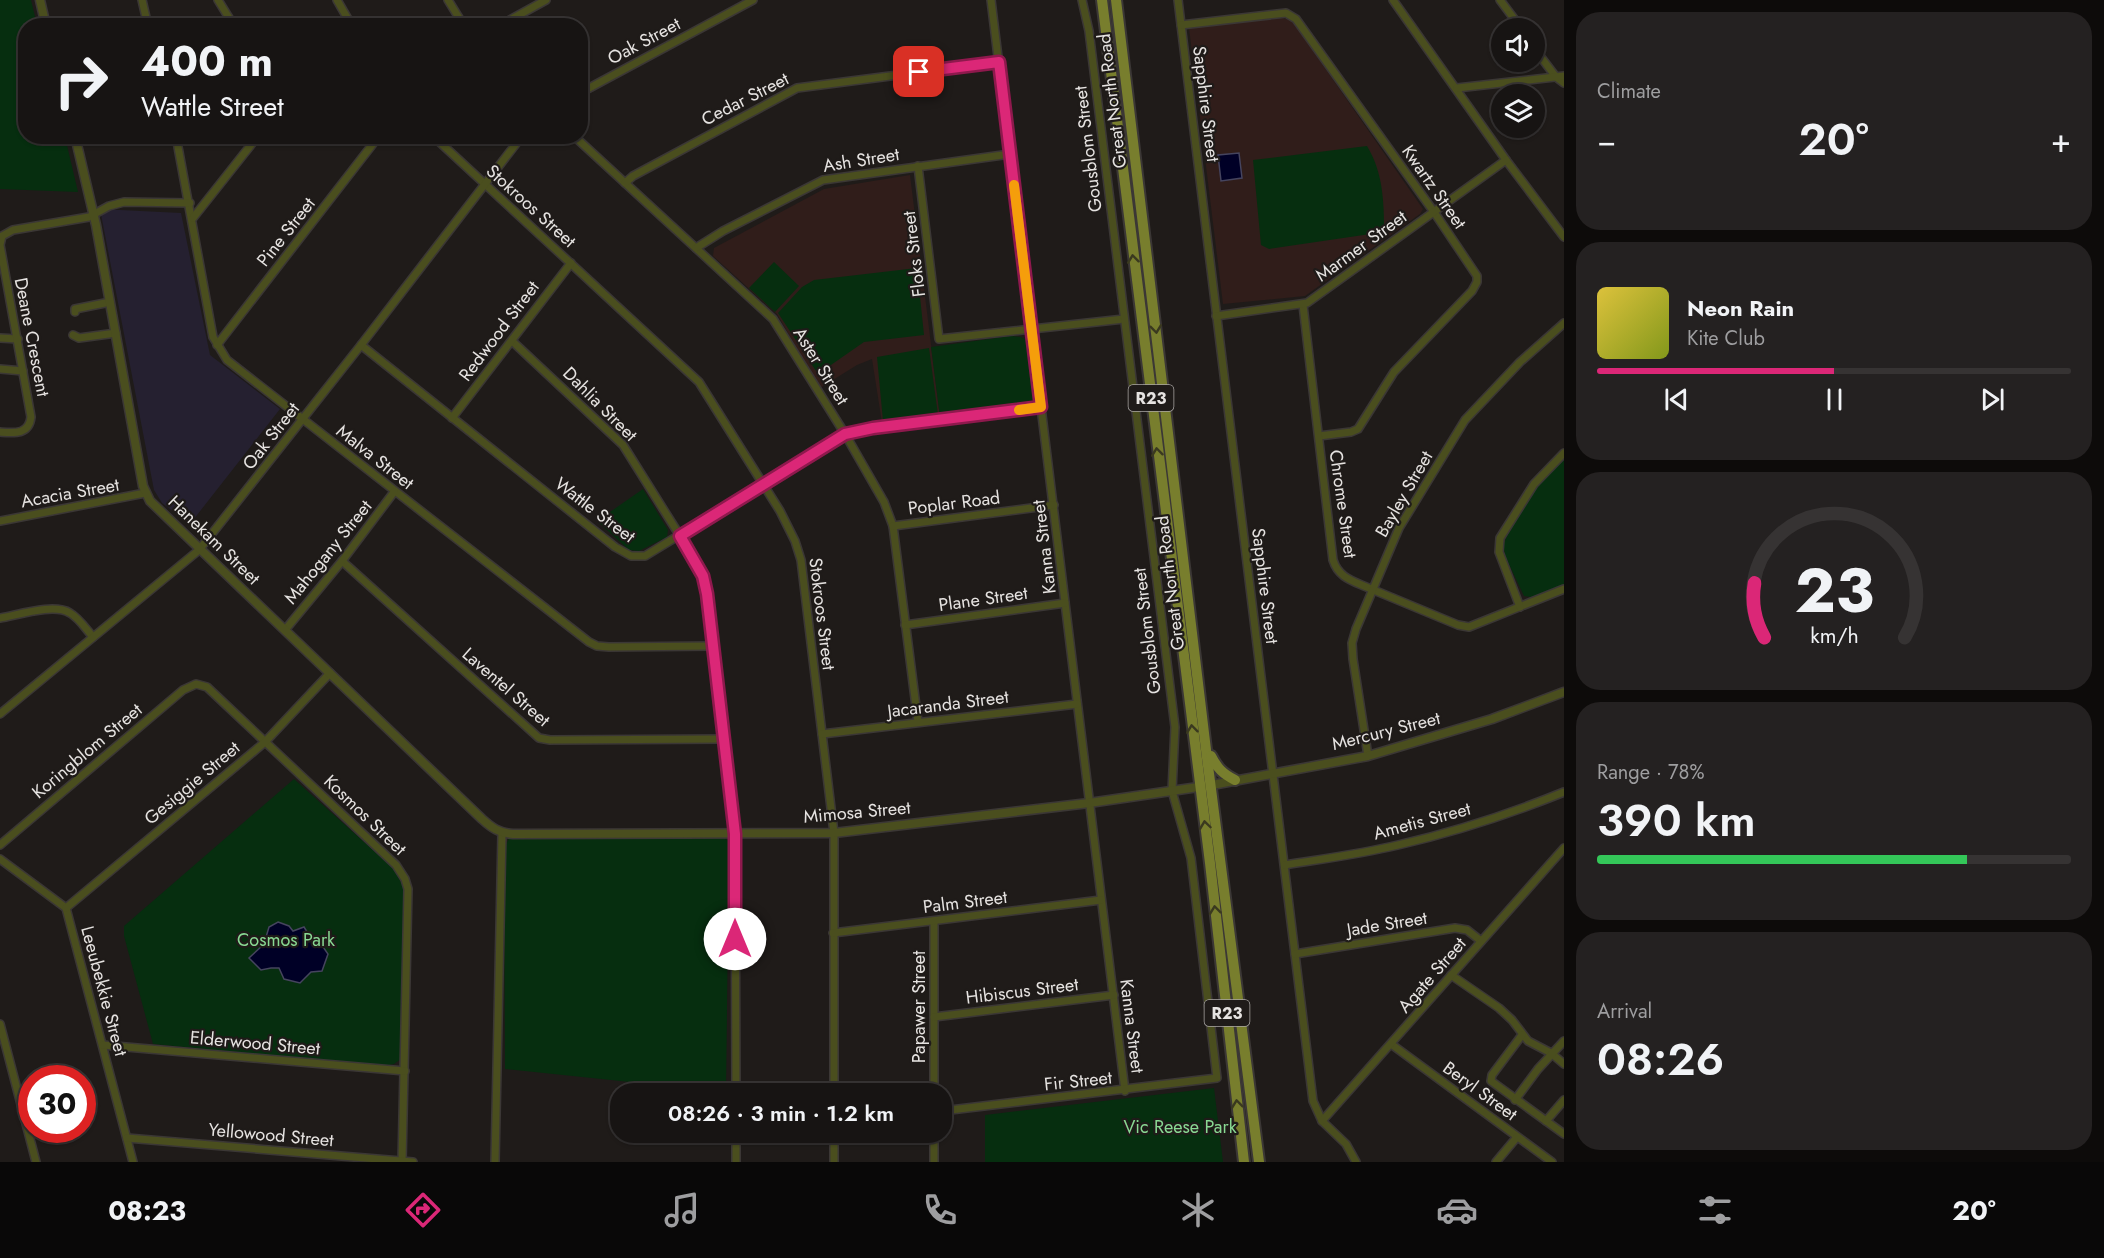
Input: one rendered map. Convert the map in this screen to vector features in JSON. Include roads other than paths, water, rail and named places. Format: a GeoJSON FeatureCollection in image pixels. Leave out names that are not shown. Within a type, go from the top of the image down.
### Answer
{"type":"FeatureCollection","features":[{"type":"Feature","properties":{"kind":"main road","name":"Great North Road"},"geometry":{"type":"LineString","coordinates":[[1102,0],[1200,787],[1244,1162]]}},
{"type":"Feature","properties":{"kind":"main road","name":"Great North Road"},"geometry":{"type":"LineString","coordinates":[[1116,0],[1259,1162]]}},
{"type":"Feature","properties":{"kind":"main road"},"geometry":{"type":"LineString","coordinates":[[1160,475],[1173,473]]}},
{"type":"Feature","properties":{"kind":"main road"},"geometry":{"type":"LineString","coordinates":[[1207,747],[1217,768],[1224,775],[1235,780]]}},
{"type":"Feature","properties":{"kind":"street"},"geometry":{"type":"LineString","coordinates":[[40,0],[44,18]]}},
{"type":"Feature","properties":{"kind":"street"},"geometry":{"type":"LineString","coordinates":[[142,0],[146,18]]}},
{"type":"Feature","properties":{"kind":"street"},"geometry":{"type":"LineString","coordinates":[[218,0],[229,18]]}},
{"type":"Feature","properties":{"kind":"street"},"geometry":{"type":"LineString","coordinates":[[337,0],[347,18]]}},
{"type":"Feature","properties":{"kind":"street"},"geometry":{"type":"LineString","coordinates":[[448,0],[459,18]]}},
{"type":"Feature","properties":{"kind":"street"},"geometry":{"type":"LineString","coordinates":[[513,18],[546,0]]}},
{"type":"Feature","properties":{"kind":"street","name":"Oak Street"},"geometry":{"type":"LineString","coordinates":[[588,89],[753,0]]}},
{"type":"Feature","properties":{"kind":"street","name":"Kanna Street"},"geometry":{"type":"LineString","coordinates":[[991,0],[1125,1090]]}},
{"type":"Feature","properties":{"kind":"street","name":"Gousblom Street"},"geometry":{"type":"LineString","coordinates":[[1082,0],[1089,31],[1175,727],[1172,791],[1191,858],[1217,1078]]}},
{"type":"Feature","properties":{"kind":"street","name":"Sapphire Street"},"geometry":{"type":"LineString","coordinates":[[1178,0],[1313,1101],[1322,1121],[1346,1144],[1356,1162]]}},
{"type":"Feature","properties":{"kind":"street"},"geometry":{"type":"LineString","coordinates":[[1393,0],[1506,160],[1564,237]]}},
{"type":"Feature","properties":{"kind":"street"},"geometry":{"type":"LineString","coordinates":[[1500,0],[1514,18]]}},
{"type":"Feature","properties":{"kind":"street","name":"Kwartz Street"},"geometry":{"type":"LineString","coordinates":[[1181,25],[1286,14],[1296,19],[1475,272],[1477,282],[1474,288],[1394,372],[1358,429],[1319,436]]}},
{"type":"Feature","properties":{"kind":"street"},"geometry":{"type":"LineString","coordinates":[[1545,60],[1564,83]]}},
{"type":"Feature","properties":{"kind":"street","name":"Cedar Street"},"geometry":{"type":"LineString","coordinates":[[625,183],[633,176],[797,88],[999,62]]}},
{"type":"Feature","properties":{"kind":"street"},"geometry":{"type":"LineString","coordinates":[[1457,88],[1560,76]]}},
{"type":"Feature","properties":{"kind":"street","name":"Hanekam Street"},"geometry":{"type":"LineString","coordinates":[[77,144],[110,302],[145,494],[199,550],[490,827],[502,833]]}},
{"type":"Feature","properties":{"kind":"street","name":"Malva Street"},"geometry":{"type":"LineString","coordinates":[[178,144],[211,323],[217,345],[232,365],[593,644],[609,647],[713,646]]}},
{"type":"Feature","properties":{"kind":"street"},"geometry":{"type":"LineString","coordinates":[[193,218],[252,144]]}},
{"type":"Feature","properties":{"kind":"street","name":"Pine Street"},"geometry":{"type":"LineString","coordinates":[[217,345],[373,144]]}},
{"type":"Feature","properties":{"kind":"street","name":"Stokroos Street"},"geometry":{"type":"LineString","coordinates":[[442,144],[699,382],[792,534],[798,549],[834,833],[834,1083]]}},
{"type":"Feature","properties":{"kind":"street","name":"Oak Street"},"geometry":{"type":"LineString","coordinates":[[0,714],[199,550],[362,345],[516,144]]}},
{"type":"Feature","properties":{"kind":"street","name":"Aster Street"},"geometry":{"type":"LineString","coordinates":[[583,144],[773,319],[845,434],[884,502],[893,526],[918,722]]}},
{"type":"Feature","properties":{"kind":"street","name":"Ash Street"},"geometry":{"type":"LineString","coordinates":[[696,248],[723,231],[823,180],[1010,154]]}},
{"type":"Feature","properties":{"kind":"street","name":"Marmer Street"},"geometry":{"type":"LineString","coordinates":[[1216,316],[1304,305],[1506,160]]}},
{"type":"Feature","properties":{"kind":"street","name":"Floks Street"},"geometry":{"type":"LineString","coordinates":[[918,166],[939,339],[1032,328]]}},
{"type":"Feature","properties":{"kind":"street","name":"Deane Crescent"},"geometry":{"type":"LineString","coordinates":[[0,432],[22,432],[27,429],[31,411],[18,339],[3,279],[0,245],[2,234],[93,215],[109,206],[124,202],[190,203]]}},
{"type":"Feature","properties":{"kind":"street","name":"Redwood Street"},"geometry":{"type":"LineString","coordinates":[[453,418],[571,263]]}},
{"type":"Feature","properties":{"kind":"street"},"geometry":{"type":"LineString","coordinates":[[75,312],[75,309],[80,306],[110,302]]}},
{"type":"Feature","properties":{"kind":"street","name":"Chrome Street"},"geometry":{"type":"LineString","coordinates":[[1304,305],[1335,566],[1344,577],[1463,626],[1478,625],[1564,590]]}},
{"type":"Feature","properties":{"kind":"street"},"geometry":{"type":"LineString","coordinates":[[1032,328],[1124,319]]}},
{"type":"Feature","properties":{"kind":"street","name":"Bayley Street"},"geometry":{"type":"LineString","coordinates":[[1368,756],[1352,649],[1356,629],[1399,528],[1465,420],[1520,362],[1564,322]]}},
{"type":"Feature","properties":{"kind":"street"},"geometry":{"type":"LineString","coordinates":[[73,335],[79,338],[116,333]]}},
{"type":"Feature","properties":{"kind":"street"},"geometry":{"type":"LineString","coordinates":[[0,338],[18,339]]}},
{"type":"Feature","properties":{"kind":"street","name":"Dahlia Street"},"geometry":{"type":"LineString","coordinates":[[512,341],[623,445],[680,536],[706,585],[735,834],[736,1083]]}},
{"type":"Feature","properties":{"kind":"street","name":"Wattle Street"},"geometry":{"type":"LineString","coordinates":[[362,345],[627,555],[634,557],[645,556],[680,536],[845,434],[873,428],[1041,407]]}},
{"type":"Feature","properties":{"kind":"street"},"geometry":{"type":"LineString","coordinates":[[0,369],[23,371]]}},
{"type":"Feature","properties":{"kind":"street"},"geometry":{"type":"LineString","coordinates":[[1520,607],[1499,552],[1500,538],[1534,483],[1564,453]]}},
{"type":"Feature","properties":{"kind":"street","name":"Mahogany Street"},"geometry":{"type":"LineString","coordinates":[[285,630],[342,561],[394,492]]}},
{"type":"Feature","properties":{"kind":"street","name":"Acacia Street"},"geometry":{"type":"LineString","coordinates":[[0,521],[145,494]]}},
{"type":"Feature","properties":{"kind":"street","name":"Poplar Road"},"geometry":{"type":"LineString","coordinates":[[893,526],[1054,505]]}},
{"type":"Feature","properties":{"kind":"street","name":"Laventel Street"},"geometry":{"type":"LineString","coordinates":[[342,561],[539,738],[550,740],[724,739]]}},
{"type":"Feature","properties":{"kind":"street","name":"Plane Street"},"geometry":{"type":"LineString","coordinates":[[905,625],[1065,603]]}},
{"type":"Feature","properties":{"kind":"street"},"geometry":{"type":"LineString","coordinates":[[0,618],[43,610],[63,610],[73,615],[93,637]]}},
{"type":"Feature","properties":{"kind":"street","name":"Gesiggie Street"},"geometry":{"type":"LineString","coordinates":[[66,908],[266,742],[330,674]]}},
{"type":"Feature","properties":{"kind":"street","name":"Kosmos Street"},"geometry":{"type":"LineString","coordinates":[[196,684],[207,687],[266,742],[396,865],[407,882],[402,1162]]}},
{"type":"Feature","properties":{"kind":"street","name":"Koringblom Street"},"geometry":{"type":"LineString","coordinates":[[0,844],[183,690],[196,684]]}},
{"type":"Feature","properties":{"kind":"street","name":"Mercury Street"},"geometry":{"type":"LineString","coordinates":[[1212,785],[1368,756],[1492,719],[1564,692]]}},
{"type":"Feature","properties":{"kind":"street","name":"Jacaranda Street"},"geometry":{"type":"LineString","coordinates":[[822,734],[1077,704]]}},
{"type":"Feature","properties":{"kind":"street","name":"Mimosa Street"},"geometry":{"type":"LineString","coordinates":[[502,833],[834,833],[1212,785]]}},
{"type":"Feature","properties":{"kind":"street","name":"Ametis Street"},"geometry":{"type":"LineString","coordinates":[[1285,865],[1396,846],[1530,805],[1564,792]]}},
{"type":"Feature","properties":{"kind":"street"},"geometry":{"type":"LineString","coordinates":[[495,1162],[502,833]]}},
{"type":"Feature","properties":{"kind":"street","name":"Agate Street"},"geometry":{"type":"LineString","coordinates":[[1322,1121],[1564,848]]}},
{"type":"Feature","properties":{"kind":"street","name":"Leeubekkie Street"},"geometry":{"type":"LineString","coordinates":[[0,859],[66,908],[133,1162]]}},
{"type":"Feature","properties":{"kind":"street","name":"Palm Street"},"geometry":{"type":"LineString","coordinates":[[833,933],[1101,900]]}},
{"type":"Feature","properties":{"kind":"street","name":"Papawer Street"},"geometry":{"type":"LineString","coordinates":[[934,921],[934,1083]]}},
{"type":"Feature","properties":{"kind":"street","name":"Jade Street"},"geometry":{"type":"LineString","coordinates":[[1295,954],[1455,928],[1467,930],[1482,941]]}},
{"type":"Feature","properties":{"kind":"street"},"geometry":{"type":"LineString","coordinates":[[1452,975],[1499,1008],[1512,1020],[1528,1041],[1551,1053],[1564,1064]]}},
{"type":"Feature","properties":{"kind":"street","name":"Hibiscus Street"},"geometry":{"type":"LineString","coordinates":[[934,1017],[1114,995]]}},
{"type":"Feature","properties":{"kind":"street"},"geometry":{"type":"LineString","coordinates":[[0,1024],[36,1162]]}},
{"type":"Feature","properties":{"kind":"street"},"geometry":{"type":"LineString","coordinates":[[1522,1035],[1491,1078],[1492,1084],[1564,1134]]}},
{"type":"Feature","properties":{"kind":"street"},"geometry":{"type":"LineString","coordinates":[[1515,1100],[1551,1053],[1564,1041]]}},
{"type":"Feature","properties":{"kind":"street","name":"Beryl Street"},"geometry":{"type":"LineString","coordinates":[[1391,1044],[1552,1162]]}},
{"type":"Feature","properties":{"kind":"street","name":"Elderwood Street"},"geometry":{"type":"LineString","coordinates":[[103,1045],[405,1071]]}},
{"type":"Feature","properties":{"kind":"street","name":"Fir Street"},"geometry":{"type":"LineString","coordinates":[[952,1110],[1217,1078]]}},
{"type":"Feature","properties":{"kind":"street"},"geometry":{"type":"LineString","coordinates":[[1546,1121],[1564,1100]]}},
{"type":"Feature","properties":{"kind":"street"},"geometry":{"type":"LineString","coordinates":[[1496,1162],[1517,1137]]}},
{"type":"Feature","properties":{"kind":"street","name":"Yellowood Street"},"geometry":{"type":"LineString","coordinates":[[127,1138],[412,1162]]}},
{"type":"Feature","properties":{"kind":"street"},"geometry":{"type":"LineString","coordinates":[[736,1143],[736,1162]]}},
{"type":"Feature","properties":{"kind":"street"},"geometry":{"type":"LineString","coordinates":[[834,1143],[834,1162]]}},
{"type":"Feature","properties":{"kind":"street"},"geometry":{"type":"LineString","coordinates":[[934,1143],[934,1162]]}},
{"type":"Feature","properties":{"kind":"water"},"geometry":{"type":"Polygon","coordinates":[[[1239,153],[1242,178],[1221,181],[1218,155],[1239,153]]]}},
{"type":"Feature","properties":{"kind":"water"},"geometry":{"type":"Polygon","coordinates":[[[278,922],[289,926],[293,931],[304,927],[312,940],[319,941],[328,954],[322,971],[311,972],[300,983],[284,979],[279,968],[261,970],[249,958],[264,944],[269,927],[278,922]]]}},
{"type":"Feature","properties":{"kind":"park label","name":"Cosmos Park"},"geometry":{"type":"Point","coordinates":[286,940]}},
{"type":"Feature","properties":{"kind":"park label","name":"Vic Reese Park"},"geometry":{"type":"Point","coordinates":[1180,1127]}}]}
